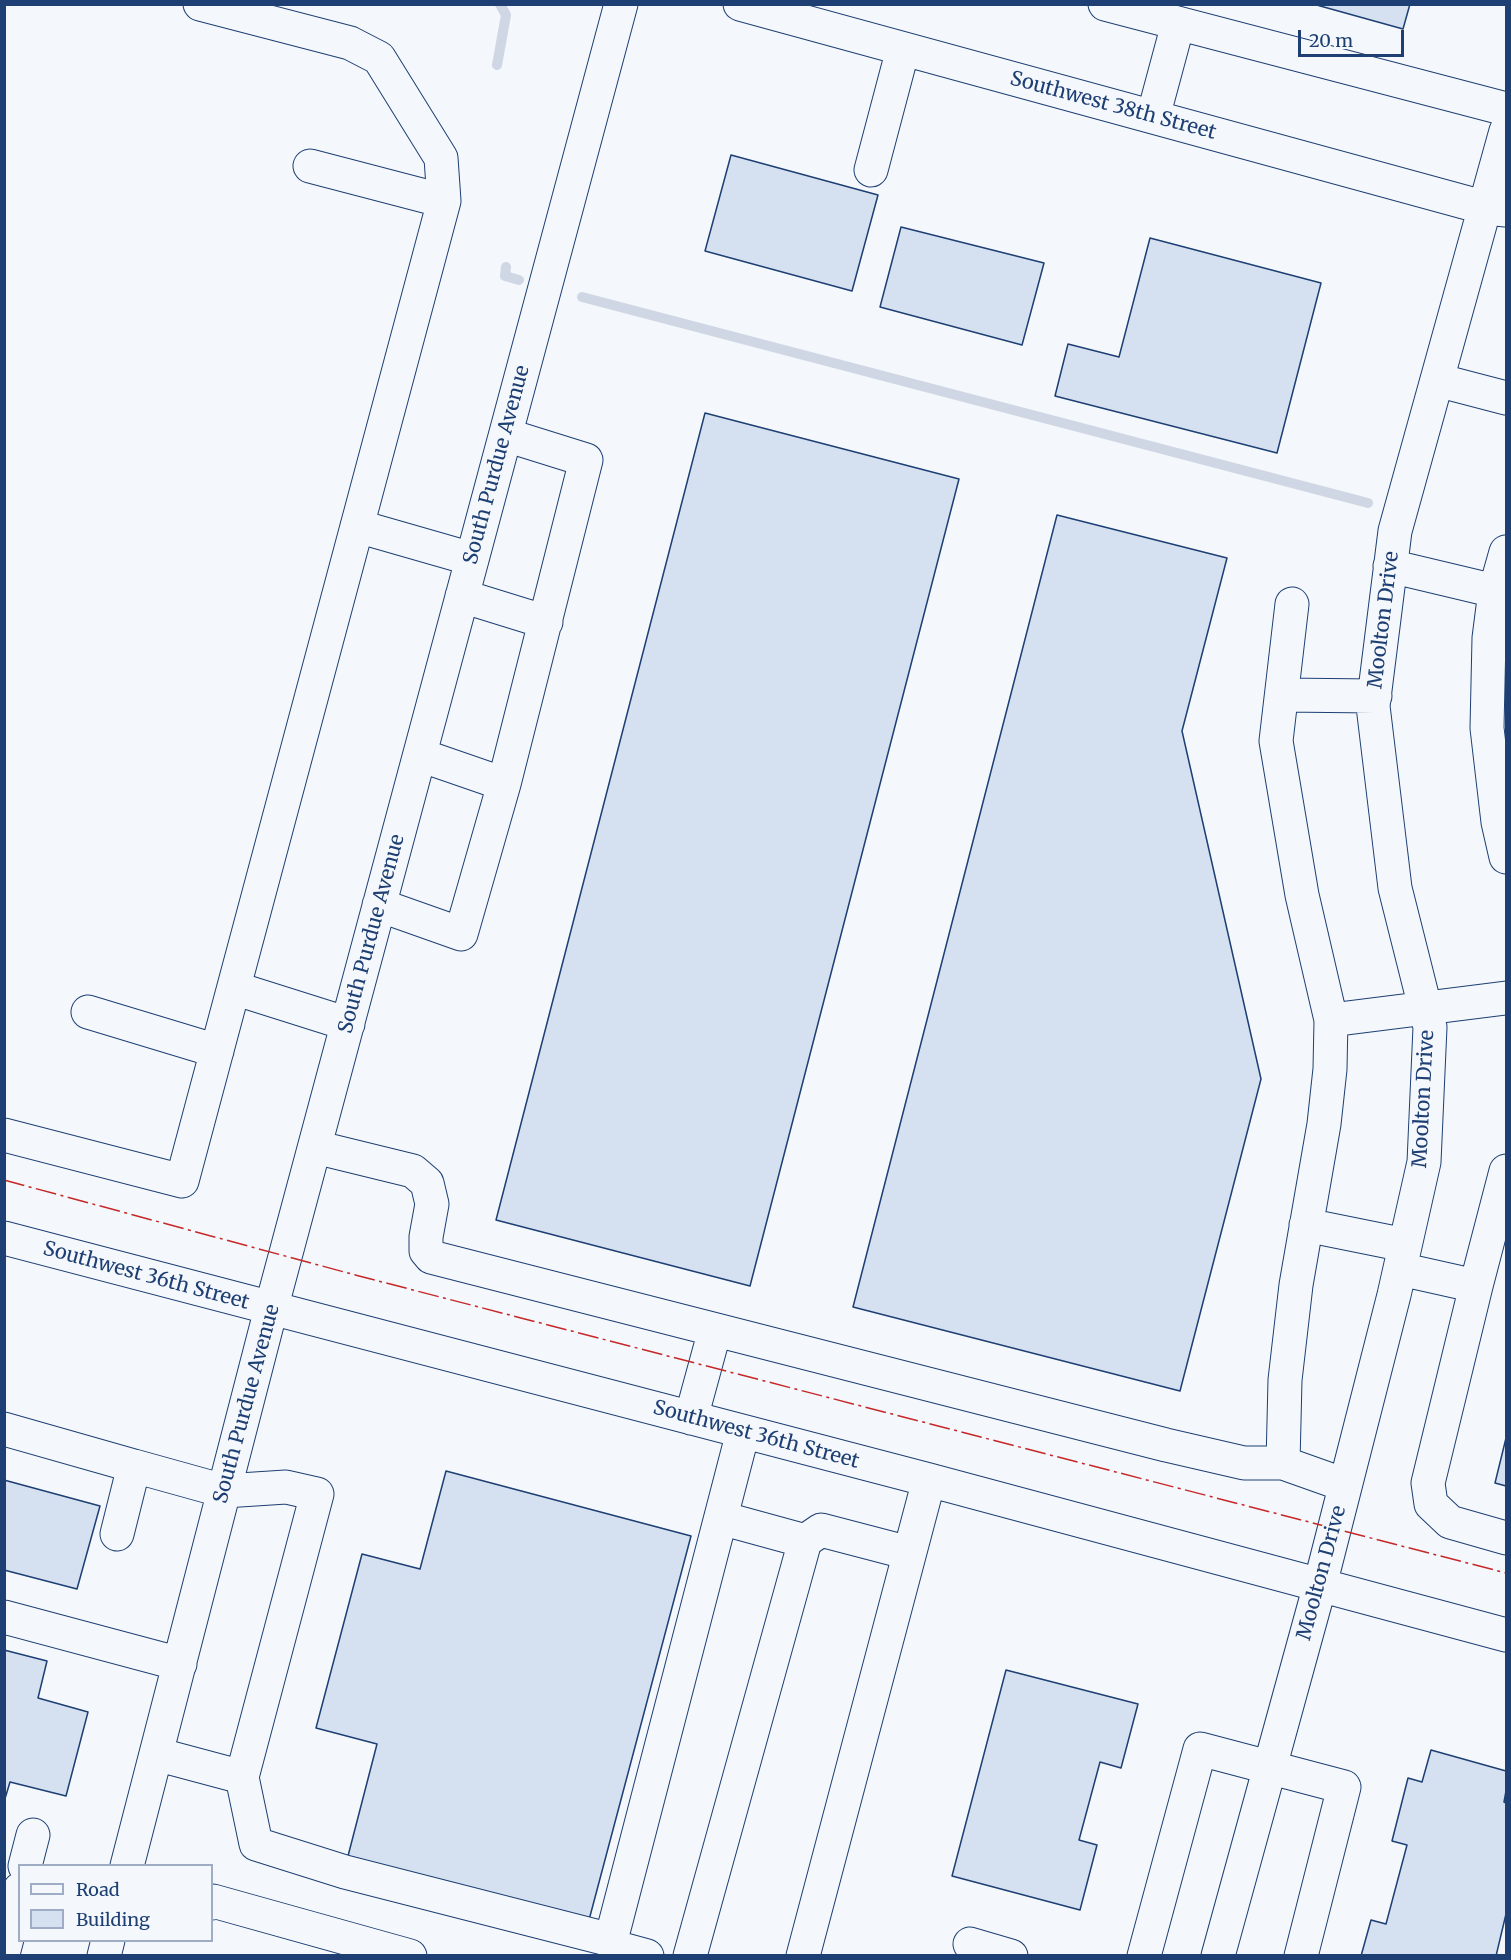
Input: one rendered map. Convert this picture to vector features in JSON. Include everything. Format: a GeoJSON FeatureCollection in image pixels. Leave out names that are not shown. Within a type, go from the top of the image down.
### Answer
{"type":"FeatureCollection","features":[{"type":"Feature","properties":{"kind":"street"},"geometry":{"type":"LineString","coordinates":[[4,1135],[182,1181],[444,201],[441,158],[379,58],[350,43],[200,4]]}},
{"type":"Feature","properties":{"kind":"street","name":"South Purdue Avenue"},"geometry":{"type":"LineString","coordinates":[[128,1864],[271,1309],[621,4]]}},
{"type":"Feature","properties":{"kind":"street","name":"Southwest 38th Street"},"geometry":{"type":"LineString","coordinates":[[740,4],[804,13],[903,49],[1496,209]]}},
{"type":"Feature","properties":{"kind":"street"},"geometry":{"type":"LineString","coordinates":[[1105,4],[1506,109]]}},
{"type":"Feature","properties":{"kind":"street"},"geometry":{"type":"LineString","coordinates":[[1153,117],[1178,24]]}},
{"type":"Feature","properties":{"kind":"street"},"geometry":{"type":"LineString","coordinates":[[871,170],[903,49]]}},
{"type":"Feature","properties":{"kind":"street","name":"Moolton Drive"},"geometry":{"type":"LineString","coordinates":[[1218,1956],[1320,1585],[1424,1162],[1430,1027],[1395,888],[1373,706],[1395,531],[1437,380],[1496,209],[1506,131]]}},
{"type":"Feature","properties":{"kind":"street"},"geometry":{"type":"LineString","coordinates":[[310,166],[444,201]]}},
{"type":"Feature","properties":{"kind":"street"},"geometry":{"type":"LineString","coordinates":[[1437,380],[1506,398]]}},
{"type":"Feature","properties":{"kind":"street"},"geometry":{"type":"LineString","coordinates":[[380,906],[461,934],[504,784],[586,460],[506,435]]}},
{"type":"Feature","properties":{"kind":"street"},"geometry":{"type":"LineString","coordinates":[[357,526],[472,559]]}},
{"type":"Feature","properties":{"kind":"street"},"geometry":{"type":"LineString","coordinates":[[1506,552],[1495,591],[1489,638],[1487,728],[1498,822],[1506,857]]}},
{"type":"Feature","properties":{"kind":"street"},"geometry":{"type":"LineString","coordinates":[[1390,566],[1495,591]]}},
{"type":"Feature","properties":{"kind":"street"},"geometry":{"type":"LineString","coordinates":[[462,596],[546,621]]}},
{"type":"Feature","properties":{"kind":"street"},"geometry":{"type":"LineString","coordinates":[[1283,1463],[1285,1380],[1296,1286],[1324,1124],[1330,1069],[1331,1020],[1302,895],[1276,741],[1292,604]]}},
{"type":"Feature","properties":{"kind":"street"},"geometry":{"type":"LineString","coordinates":[[1282,694],[1375,696]]}},
{"type":"Feature","properties":{"kind":"street"},"geometry":{"type":"LineString","coordinates":[[420,755],[504,784]]}},
{"type":"Feature","properties":{"kind":"street"},"geometry":{"type":"LineString","coordinates":[[234,988],[348,1024]]}},
{"type":"Feature","properties":{"kind":"street"},"geometry":{"type":"LineString","coordinates":[[1331,1020],[1506,998]]}},
{"type":"Feature","properties":{"kind":"street"},"geometry":{"type":"LineString","coordinates":[[88,1012],[217,1050]]}},
{"type":"Feature","properties":{"kind":"street"},"geometry":{"type":"LineString","coordinates":[[315,1147],[413,1171],[427,1183],[432,1204],[426,1251],[432,1257],[1166,1445],[1244,1463],[1283,1463],[1345,1485]]}},
{"type":"Feature","properties":{"kind":"street"},"geometry":{"type":"LineString","coordinates":[[1506,1171],[1428,1483],[1431,1504],[1450,1522],[1506,1539]]}},
{"type":"Feature","properties":{"kind":"street"},"geometry":{"type":"LineString","coordinates":[[1306,1224],[1402,1257],[1476,1286]]}},
{"type":"Feature","properties":{"kind":"street","name":"Southwest 36th Street"},"geometry":{"type":"LineString","coordinates":[[4,1238],[929,1480],[1506,1635]]}},
{"type":"Feature","properties":{"kind":"street"},"geometry":{"type":"LineString","coordinates":[[692,1418],[715,1330]]}},
{"type":"Feature","properties":{"kind":"street"},"geometry":{"type":"LineString","coordinates":[[4,1429],[224,1491],[286,1487],[317,1494],[242,1777],[256,1844],[345,1872],[611,1940]]}},
{"type":"Feature","properties":{"kind":"street"},"geometry":{"type":"LineString","coordinates":[[646,1956],[614,1947],[611,1940],[743,1432]]}},
{"type":"Feature","properties":{"kind":"street"},"geometry":{"type":"LineString","coordinates":[[117,1534],[134,1466]]}},
{"type":"Feature","properties":{"kind":"street"},"geometry":{"type":"LineString","coordinates":[[803,1956],[929,1480]]}},
{"type":"Feature","properties":{"kind":"street"},"geometry":{"type":"LineString","coordinates":[[721,1518],[805,1541]]}},
{"type":"Feature","properties":{"kind":"street"},"geometry":{"type":"LineString","coordinates":[[690,1956],[805,1541],[821,1530],[912,1544]]}},
{"type":"Feature","properties":{"kind":"street"},"geometry":{"type":"LineString","coordinates":[[4,1617],[180,1664]]}},
{"type":"Feature","properties":{"kind":"street"},"geometry":{"type":"LineString","coordinates":[[1144,1956],[1200,1749],[1344,1787],[1301,1956]]}},
{"type":"Feature","properties":{"kind":"street"},"geometry":{"type":"LineString","coordinates":[[156,1754],[242,1777]]}},
{"type":"Feature","properties":{"kind":"street"},"geometry":{"type":"LineString","coordinates":[[4,1950],[18,1897]]}},
{"type":"Feature","properties":{"kind":"street"},"geometry":{"type":"LineString","coordinates":[[213,1901],[410,1956]]}},
{"type":"Feature","properties":{"kind":"street"},"geometry":{"type":"LineString","coordinates":[[970,1944],[1011,1956]]}},
{"type":"Feature","properties":{"kind":"building"},"geometry":{"type":"Polygon","coordinates":[[[1313,4],[1410,4],[1403,29],[1313,4]]]}},
{"type":"Feature","properties":{"kind":"building"},"geometry":{"type":"Polygon","coordinates":[[[731,155],[878,195],[852,291],[705,251],[731,155]]]}},
{"type":"Feature","properties":{"kind":"building"},"geometry":{"type":"Polygon","coordinates":[[[901,227],[1044,263],[1022,345],[880,307],[901,227]]]}},
{"type":"Feature","properties":{"kind":"building"},"geometry":{"type":"Polygon","coordinates":[[[1150,238],[1321,283],[1277,453],[1055,396],[1068,344],[1119,357],[1150,238]]]}},
{"type":"Feature","properties":{"kind":"building"},"geometry":{"type":"Polygon","coordinates":[[[705,413],[959,479],[750,1286],[496,1220],[705,413]]]}},
{"type":"Feature","properties":{"kind":"building"},"geometry":{"type":"Polygon","coordinates":[[[1057,515],[1227,558],[1182,731],[1261,1079],[1180,1391],[853,1307],[1057,515]]]}},
{"type":"Feature","properties":{"kind":"building"},"geometry":{"type":"Polygon","coordinates":[[[1506,1438],[1506,1486],[1495,1483],[1506,1438]]]}},
{"type":"Feature","properties":{"kind":"building"},"geometry":{"type":"Polygon","coordinates":[[[446,1471],[691,1536],[589,1920],[348,1856],[377,1744],[316,1728],[362,1554],[420,1569],[446,1471]]]}},
{"type":"Feature","properties":{"kind":"building"},"geometry":{"type":"Polygon","coordinates":[[[4,1480],[100,1506],[77,1589],[4,1570],[4,1480]]]}},
{"type":"Feature","properties":{"kind":"building"},"geometry":{"type":"Polygon","coordinates":[[[4,1650],[47,1661],[38,1698],[88,1712],[66,1796],[10,1782],[4,1802],[4,1650]]]}},
{"type":"Feature","properties":{"kind":"building"},"geometry":{"type":"Polygon","coordinates":[[[1006,1670],[1138,1704],[1121,1768],[1100,1762],[1079,1840],[1097,1845],[1080,1910],[952,1876],[1006,1670]]]}},
{"type":"Feature","properties":{"kind":"building"},"geometry":{"type":"Polygon","coordinates":[[[1431,1750],[1506,1771],[1504,1802],[1506,1803],[1506,1914],[1496,1956],[1361,1956],[1371,1920],[1386,1924],[1407,1845],[1392,1841],[1408,1778],[1422,1782],[1431,1750]]]}},
{"type":"Feature","properties":{"kind":"waterway"},"geometry":{"type":"LineString","coordinates":[[497,65],[506,15],[500,4]]}},
{"type":"Feature","properties":{"kind":"waterway"},"geometry":{"type":"LineString","coordinates":[[506,267],[505,276],[519,280]]}},
{"type":"Feature","properties":{"kind":"waterway"},"geometry":{"type":"LineString","coordinates":[[582,297],[1368,503]]}},
{"type":"Feature","properties":{"kind":"power"},"geometry":{"type":"LineString","coordinates":[[4,1180],[359,1276],[1506,1573]]}}]}
